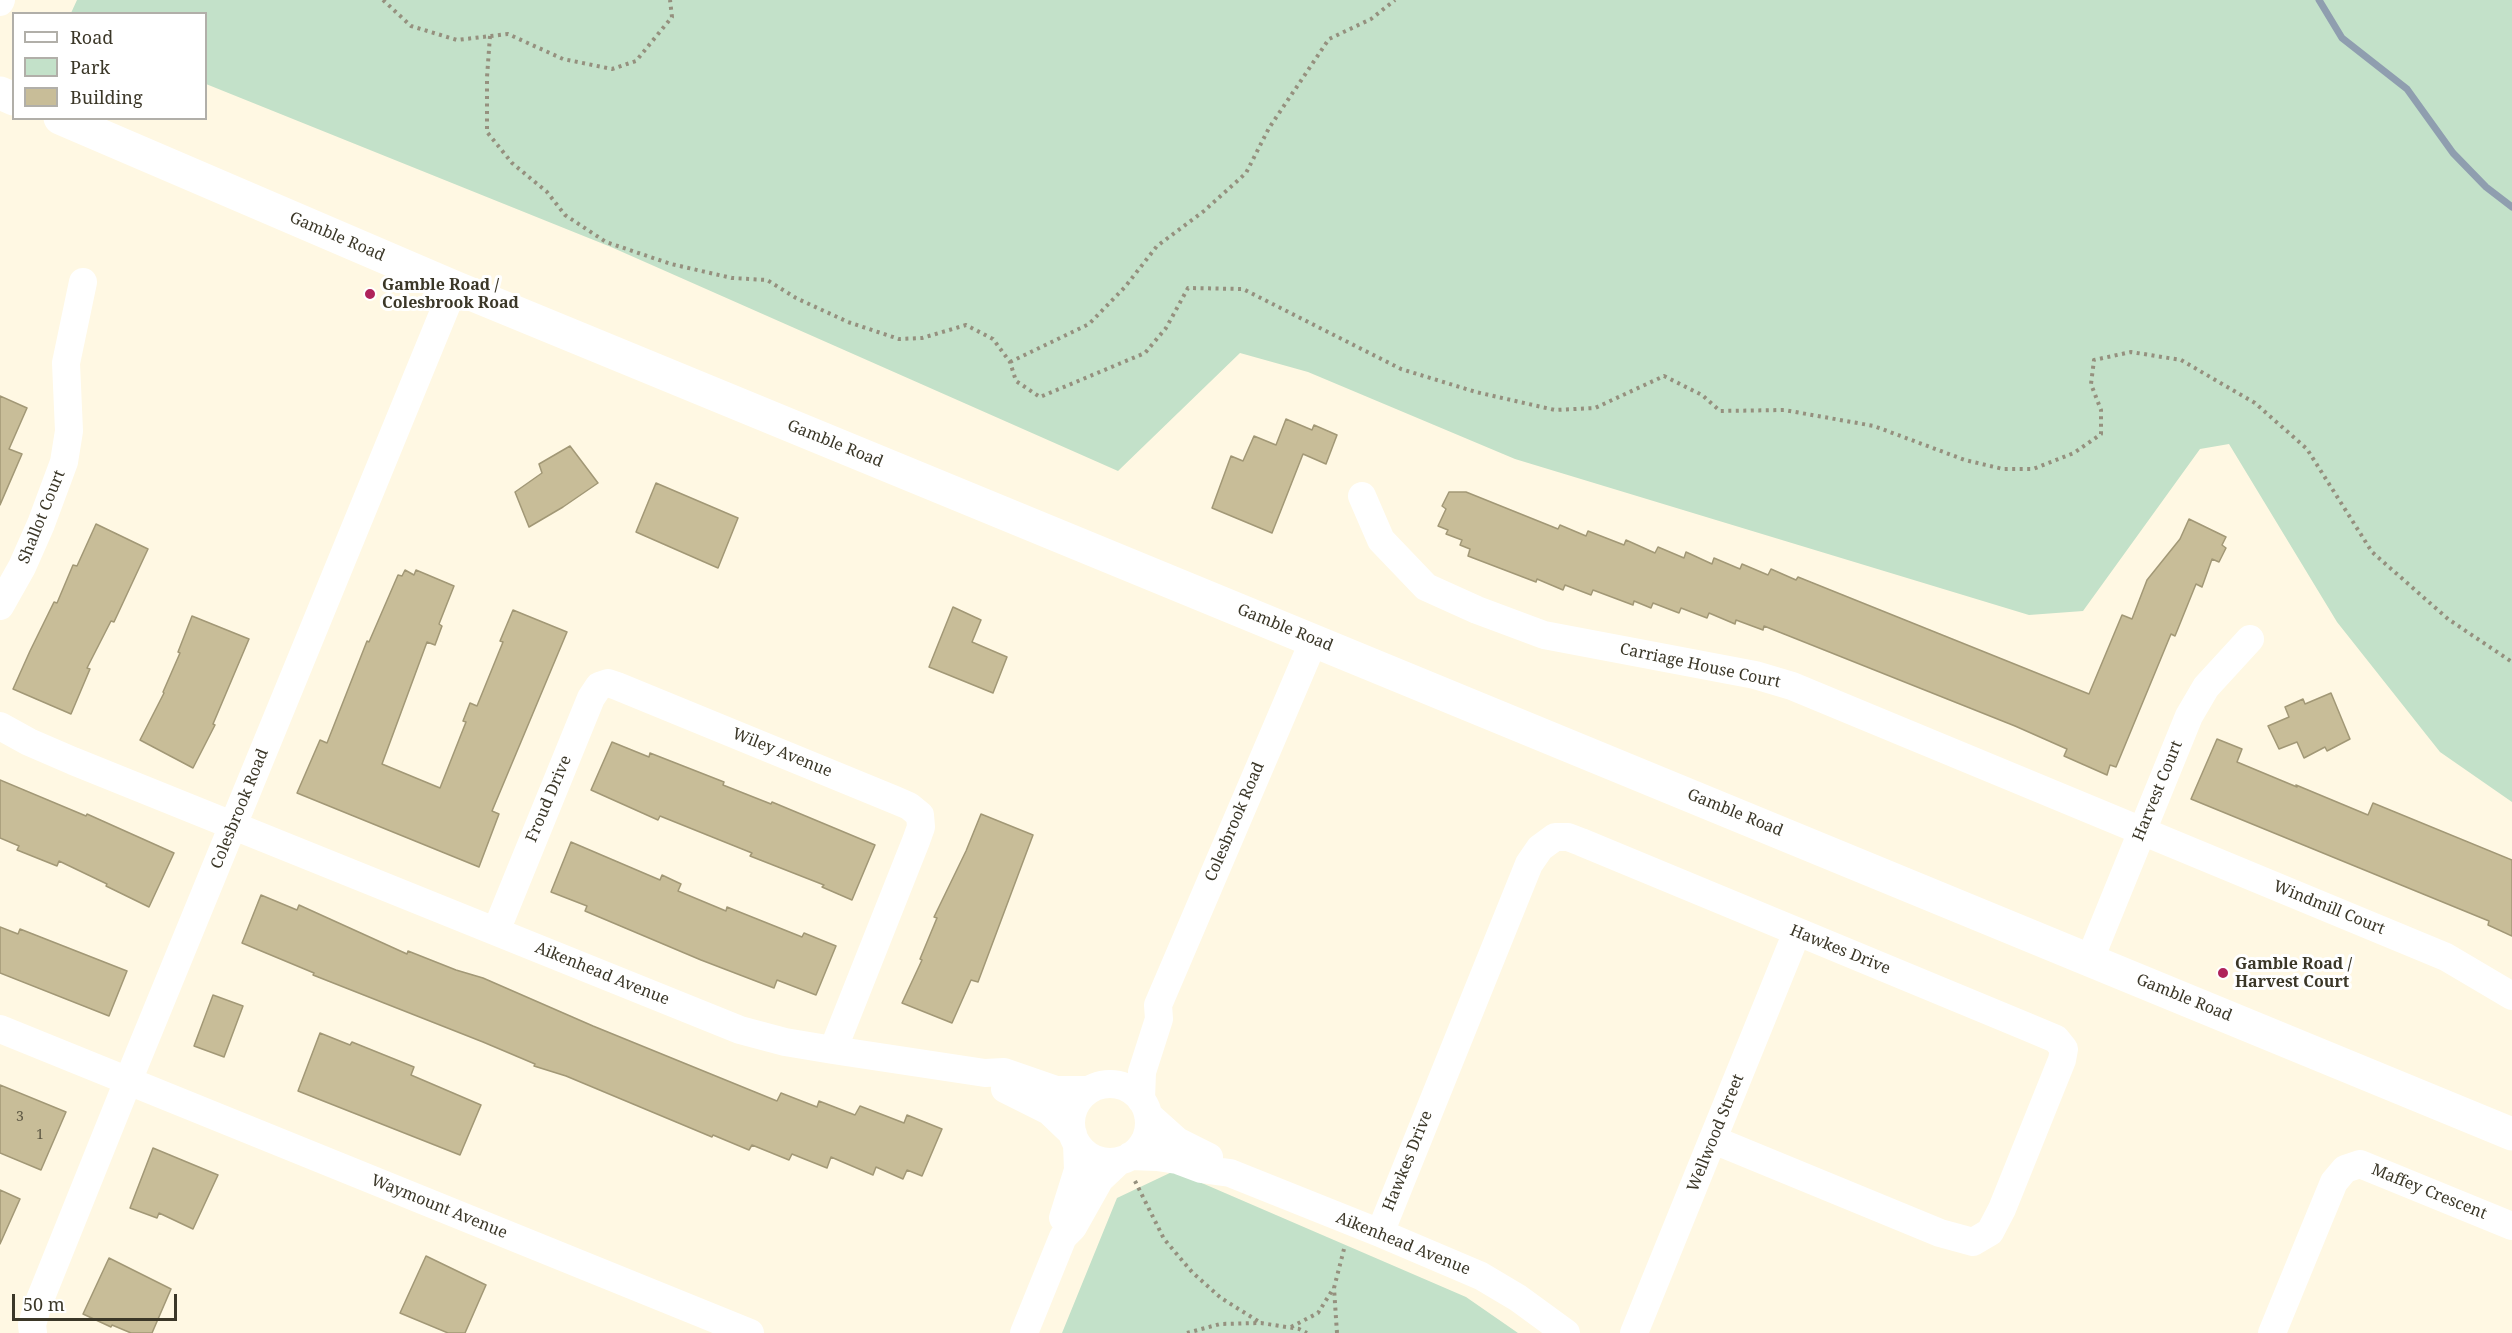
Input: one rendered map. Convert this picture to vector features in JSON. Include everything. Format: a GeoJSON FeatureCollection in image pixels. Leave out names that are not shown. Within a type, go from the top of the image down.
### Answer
{"type":"FeatureCollection","features":[{"type":"Feature","properties":{"kind":"main road","name":"Gamble Road"},"geometry":{"type":"LineString","coordinates":[[65,120],[454,287],[2512,1134]]}},
{"type":"Feature","properties":{"kind":"street","name":"Shallot Court"},"geometry":{"type":"LineString","coordinates":[[0,606],[22,567],[64,462],[69,431],[66,363],[83,282]]}},
{"type":"Feature","properties":{"kind":"street","name":"Colesbrook Road"},"geometry":{"type":"LineString","coordinates":[[33,1333],[32,1325],[37,1307],[128,1080],[454,287]]}},
{"type":"Feature","properties":{"kind":"street","name":"Carriage House Court"},"geometry":{"type":"LineString","coordinates":[[1362,496],[1381,540],[1426,587],[1477,610],[1545,636],[1746,674],[1792,686],[2141,831]]}},
{"type":"Feature","properties":{"kind":"street","name":"Harvest Court"},"geometry":{"type":"LineString","coordinates":[[2090,959],[2189,716],[2205,687],[2250,639]]}},
{"type":"Feature","properties":{"kind":"street","name":"Colesbrook Road"},"geometry":{"type":"LineString","coordinates":[[1097,1087],[1116,1075],[1146,1015],[1158,1005],[1314,640]]}},
{"type":"Feature","properties":{"kind":"street","name":"Froud Drive"},"geometry":{"type":"LineString","coordinates":[[496,931],[591,698],[598,686],[608,683],[617,686]]}},
{"type":"Feature","properties":{"kind":"street","name":"Wiley Avenue"},"geometry":{"type":"LineString","coordinates":[[617,686],[909,806],[920,815],[921,827],[916,841],[833,1050]]}},
{"type":"Feature","properties":{"kind":"street"},"geometry":{"type":"LineString","coordinates":[[0,726],[29,742],[73,761],[233,824]]}},
{"type":"Feature","properties":{"kind":"street","name":"Aikenhead Avenue"},"geometry":{"type":"LineString","coordinates":[[233,824],[740,1030],[785,1042],[833,1050],[985,1073],[1004,1072],[1056,1090],[1097,1087]]}},
{"type":"Feature","properties":{"kind":"street","name":"Windmill Court"},"geometry":{"type":"LineString","coordinates":[[2141,831],[2446,957],[2512,996]]}},
{"type":"Feature","properties":{"kind":"street","name":"Hawkes Drive"},"geometry":{"type":"LineString","coordinates":[[1380,1233],[1529,864],[1540,848],[1556,837],[1568,837],[2056,1039],[2064,1049],[2062,1060],[2002,1209],[1990,1232],[1973,1242],[1940,1233],[1714,1140]]}},
{"type":"Feature","properties":{"kind":"street","name":"Wellwood Street"},"geometry":{"type":"LineString","coordinates":[[1634,1333],[1797,932]]}},
{"type":"Feature","properties":{"kind":"street","name":"Colesbrook Road"},"geometry":{"type":"LineString","coordinates":[[1144,1108],[1142,1072],[1159,1019],[1158,1005]]}},
{"type":"Feature","properties":{"kind":"street","name":"Waymount Avenue"},"geometry":{"type":"LineString","coordinates":[[0,1029],[750,1333]]}},
{"type":"Feature","properties":{"kind":"street","name":"Aikenhead Avenue"},"geometry":{"type":"LineString","coordinates":[[985,1073],[999,1086],[1049,1111],[1075,1139]]}},
{"type":"Feature","properties":{"kind":"street"},"geometry":{"type":"LineString","coordinates":[[1024,1333],[1063,1237],[1073,1227],[1100,1179],[1127,1164],[1145,1140],[1148,1127],[1144,1108],[1135,1093],[1124,1087],[1097,1087],[1080,1098],[1074,1108],[1071,1120],[1079,1164],[1061,1222],[1063,1237]]}},
{"type":"Feature","properties":{"kind":"street","name":"Aikenhead Avenue"},"geometry":{"type":"LineString","coordinates":[[1144,1108],[1177,1141],[1213,1159],[1230,1173]]}},
{"type":"Feature","properties":{"kind":"street"},"geometry":{"type":"LineString","coordinates":[[1075,1139],[1086,1153],[1097,1159],[1127,1164]]}},
{"type":"Feature","properties":{"kind":"street","name":"Aikenhead Avenue"},"geometry":{"type":"LineString","coordinates":[[1127,1164],[1158,1157],[1177,1160],[1201,1169],[1230,1173],[1480,1276],[1518,1298],[1566,1333]]}},
{"type":"Feature","properties":{"kind":"street","name":"Maffey Crescent"},"geometry":{"type":"LineString","coordinates":[[2272,1333],[2334,1182],[2345,1169],[2360,1164],[2512,1226]]}},
{"type":"Feature","properties":{"kind":"path"},"geometry":{"type":"LineString","coordinates":[[383,0],[411,26],[458,40],[508,34],[563,58],[612,69],[636,61],[672,17],[670,0]]}},
{"type":"Feature","properties":{"kind":"path"},"geometry":{"type":"LineString","coordinates":[[1010,362],[1089,324],[1125,287],[1157,246],[1204,211],[1246,173],[1269,128],[1329,39],[1371,19],[1395,0]]}},
{"type":"Feature","properties":{"kind":"path"},"geometry":{"type":"LineString","coordinates":[[490,36],[486,132],[512,163],[547,192],[565,215],[606,242],[671,264],[732,278],[767,280],[796,298],[848,322],[899,339],[922,338],[966,325],[993,339],[1010,362],[1016,381],[1040,397],[1145,353],[1166,328],[1188,288],[1243,289],[1401,369],[1476,392],[1544,408],[1555,410],[1595,408],[1664,376],[1702,395],[1720,411],[1784,410],[1874,426],[1965,460],[2003,469],[2033,469],[2074,453],[2101,434],[2101,410],[2091,384],[2094,360],[2131,352],[2181,360],[2255,403],[2307,449],[2372,552],[2448,619],[2512,662]]}},
{"type":"Feature","properties":{"kind":"path"},"geometry":{"type":"LineString","coordinates":[[1127,1164],[1164,1239],[1192,1272],[1221,1298],[1261,1323]]}},
{"type":"Feature","properties":{"kind":"path"},"geometry":{"type":"LineString","coordinates":[[1337,1333],[1334,1288],[1344,1249]]}},
{"type":"Feature","properties":{"kind":"path"},"geometry":{"type":"LineString","coordinates":[[1290,1328],[1318,1313],[1334,1288]]}},
{"type":"Feature","properties":{"kind":"path"},"geometry":{"type":"LineString","coordinates":[[1187,1333],[1220,1324],[1261,1323],[1307,1333]]}},
{"type":"Feature","properties":{"kind":"green space"},"geometry":{"type":"Polygon","coordinates":[[[77,0],[2512,0],[2512,802],[2440,752],[2337,622],[2229,444],[2200,449],[2083,611],[2029,615],[1515,459],[1308,372],[1240,353],[1118,471],[611,247],[207,84],[207,12],[71,12],[77,0]]]}},
{"type":"Feature","properties":{"kind":"green space"},"geometry":{"type":"Polygon","coordinates":[[[1174,1171],[1466,1297],[1518,1333],[1062,1333],[1117,1198],[1174,1171]]]}},
{"type":"Feature","properties":{"kind":"building"},"geometry":{"type":"Polygon","coordinates":[[[0,396],[27,408],[9,449],[22,454],[0,505],[0,396]]]}},
{"type":"Feature","properties":{"kind":"building"},"geometry":{"type":"Polygon","coordinates":[[[1286,419],[1312,430],[1314,425],[1337,435],[1326,464],[1303,454],[1272,533],[1212,508],[1231,456],[1243,461],[1254,436],[1276,445],[1286,419]]]}},
{"type":"Feature","properties":{"kind":"building"},"geometry":{"type":"Polygon","coordinates":[[[570,446],[598,483],[529,527],[515,492],[542,473],[539,464],[570,446]]]}},
{"type":"Feature","properties":{"kind":"building"},"geometry":{"type":"Polygon","coordinates":[[[656,483],[738,518],[718,568],[636,532],[656,483]]]}},
{"type":"Feature","properties":{"kind":"building"},"geometry":{"type":"Polygon","coordinates":[[[1449,492],[1466,492],[1558,529],[1560,525],[1586,536],[1588,531],[1624,545],[1626,540],[1655,553],[1658,547],[1684,558],[1686,552],[1712,564],[1714,558],[1740,569],[1742,564],[1768,575],[1771,569],[1796,580],[1798,577],[2089,694],[2122,615],[2132,619],[2147,580],[2180,539],[2189,519],[2226,537],[2222,545],[2226,548],[2219,562],[2212,559],[2202,587],[2196,584],[2175,636],[2171,634],[2116,767],[2110,765],[2107,775],[2064,756],[2067,749],[2015,726],[1764,626],[1763,630],[1736,620],[1735,624],[1709,613],[1707,618],[1681,608],[1679,613],[1653,603],[1651,608],[1634,601],[1633,605],[1593,590],[1591,595],[1565,585],[1563,590],[1468,556],[1470,549],[1460,545],[1462,540],[1446,534],[1448,530],[1438,526],[1446,509],[1442,506],[1449,492]]]}},
{"type":"Feature","properties":{"kind":"building"},"geometry":{"type":"Polygon","coordinates":[[[96,524],[148,549],[114,622],[111,621],[87,668],[90,669],[71,714],[13,689],[54,602],[57,603],[73,565],[77,566],[96,524]]]}},
{"type":"Feature","properties":{"kind":"building"},"geometry":{"type":"Polygon","coordinates":[[[405,570],[414,575],[416,570],[454,586],[439,624],[442,626],[435,645],[427,642],[382,764],[440,788],[466,722],[463,721],[470,703],[477,706],[503,642],[500,641],[513,610],[567,632],[492,811],[499,814],[479,867],[297,793],[320,740],[327,743],[367,641],[369,642],[398,575],[402,576],[405,570]]]}},
{"type":"Feature","properties":{"kind":"building"},"geometry":{"type":"Polygon","coordinates":[[[953,607],[981,620],[972,642],[1007,657],[993,693],[929,667],[953,607]]]}},
{"type":"Feature","properties":{"kind":"building"},"geometry":{"type":"Polygon","coordinates":[[[192,616],[249,639],[213,724],[215,725],[193,768],[140,740],[164,693],[192,616]]]}},
{"type":"Feature","properties":{"kind":"building"},"geometry":{"type":"Polygon","coordinates":[[[2331,693],[2350,739],[2327,751],[2325,747],[2304,758],[2297,742],[2279,749],[2268,726],[2289,717],[2285,707],[2303,699],[2305,704],[2331,693]]]}},
{"type":"Feature","properties":{"kind":"building"},"geometry":{"type":"Polygon","coordinates":[[[2217,739],[2242,749],[2237,762],[2297,787],[2296,785],[2368,815],[2373,803],[2512,860],[2512,936],[2488,925],[2489,921],[2191,799],[2217,739]]]}},
{"type":"Feature","properties":{"kind":"building"},"geometry":{"type":"Polygon","coordinates":[[[612,742],[649,757],[650,753],[724,782],[723,785],[771,804],[772,802],[875,845],[852,900],[822,887],[824,885],[750,856],[752,853],[660,816],[658,820],[591,790],[612,742]]]}},
{"type":"Feature","properties":{"kind":"building"},"geometry":{"type":"Polygon","coordinates":[[[0,780],[86,816],[87,814],[174,853],[149,907],[59,861],[57,866],[17,850],[19,846],[0,838],[0,780]]]}},
{"type":"Feature","properties":{"kind":"building"},"geometry":{"type":"Polygon","coordinates":[[[981,814],[1033,835],[978,982],[971,980],[952,1023],[902,1003],[922,960],[920,959],[937,918],[934,917],[981,814]]]}},
{"type":"Feature","properties":{"kind":"building"},"geometry":{"type":"Polygon","coordinates":[[[571,842],[660,880],[662,875],[681,884],[678,891],[726,911],[727,907],[802,937],[804,933],[836,946],[816,995],[777,980],[774,988],[701,960],[585,911],[587,906],[551,892],[571,842]]]}},
{"type":"Feature","properties":{"kind":"building"},"geometry":{"type":"Polygon","coordinates":[[[261,895],[297,910],[299,905],[407,954],[408,951],[483,978],[593,1026],[777,1101],[781,1093],[817,1107],[819,1101],[855,1115],[860,1106],[904,1123],[907,1115],[942,1129],[922,1176],[907,1170],[903,1179],[876,1167],[873,1175],[831,1157],[827,1168],[792,1154],[789,1160],[752,1145],[749,1150],[713,1135],[712,1137],[566,1076],[534,1066],[535,1064],[483,1042],[313,975],[314,973],[242,943],[261,895]]]}},
{"type":"Feature","properties":{"kind":"building"},"geometry":{"type":"Polygon","coordinates":[[[0,927],[18,934],[20,929],[127,971],[109,1016],[0,973],[0,927]]]}},
{"type":"Feature","properties":{"kind":"building"},"geometry":{"type":"Polygon","coordinates":[[[213,995],[243,1006],[224,1057],[194,1046],[213,995]]]}},
{"type":"Feature","properties":{"kind":"building"},"geometry":{"type":"Polygon","coordinates":[[[320,1033],[350,1045],[352,1042],[414,1067],[411,1075],[481,1105],[460,1155],[298,1091],[320,1033]]]}},
{"type":"Feature","properties":{"kind":"building"},"geometry":{"type":"Polygon","coordinates":[[[0,1085],[66,1112],[41,1170],[0,1153],[0,1085]]]}},
{"type":"Feature","properties":{"kind":"building"},"geometry":{"type":"Polygon","coordinates":[[[153,1148],[218,1175],[193,1229],[159,1213],[157,1218],[130,1208],[153,1148]]]}},
{"type":"Feature","properties":{"kind":"building"},"geometry":{"type":"Polygon","coordinates":[[[0,1190],[20,1199],[0,1244],[0,1190]]]}},
{"type":"Feature","properties":{"kind":"building"},"geometry":{"type":"Polygon","coordinates":[[[426,1256],[486,1285],[465,1333],[448,1333],[400,1313],[426,1256]]]}},
{"type":"Feature","properties":{"kind":"building"},"geometry":{"type":"Polygon","coordinates":[[[109,1258],[171,1289],[152,1333],[131,1333],[83,1314],[109,1258]]]}},
{"type":"Feature","properties":{"kind":"waterway"},"geometry":{"type":"LineString","coordinates":[[2319,0],[2342,38],[2407,89],[2453,153],[2486,187],[2512,207]]}},
{"type":"Feature","properties":{"kind":"place","name":"Gamble Road / Colesbrook Road"},"geometry":{"type":"Point","coordinates":[370,294]}},
{"type":"Feature","properties":{"kind":"place","name":"Gamble Road / Harvest Court"},"geometry":{"type":"Point","coordinates":[2223,973]}}]}
